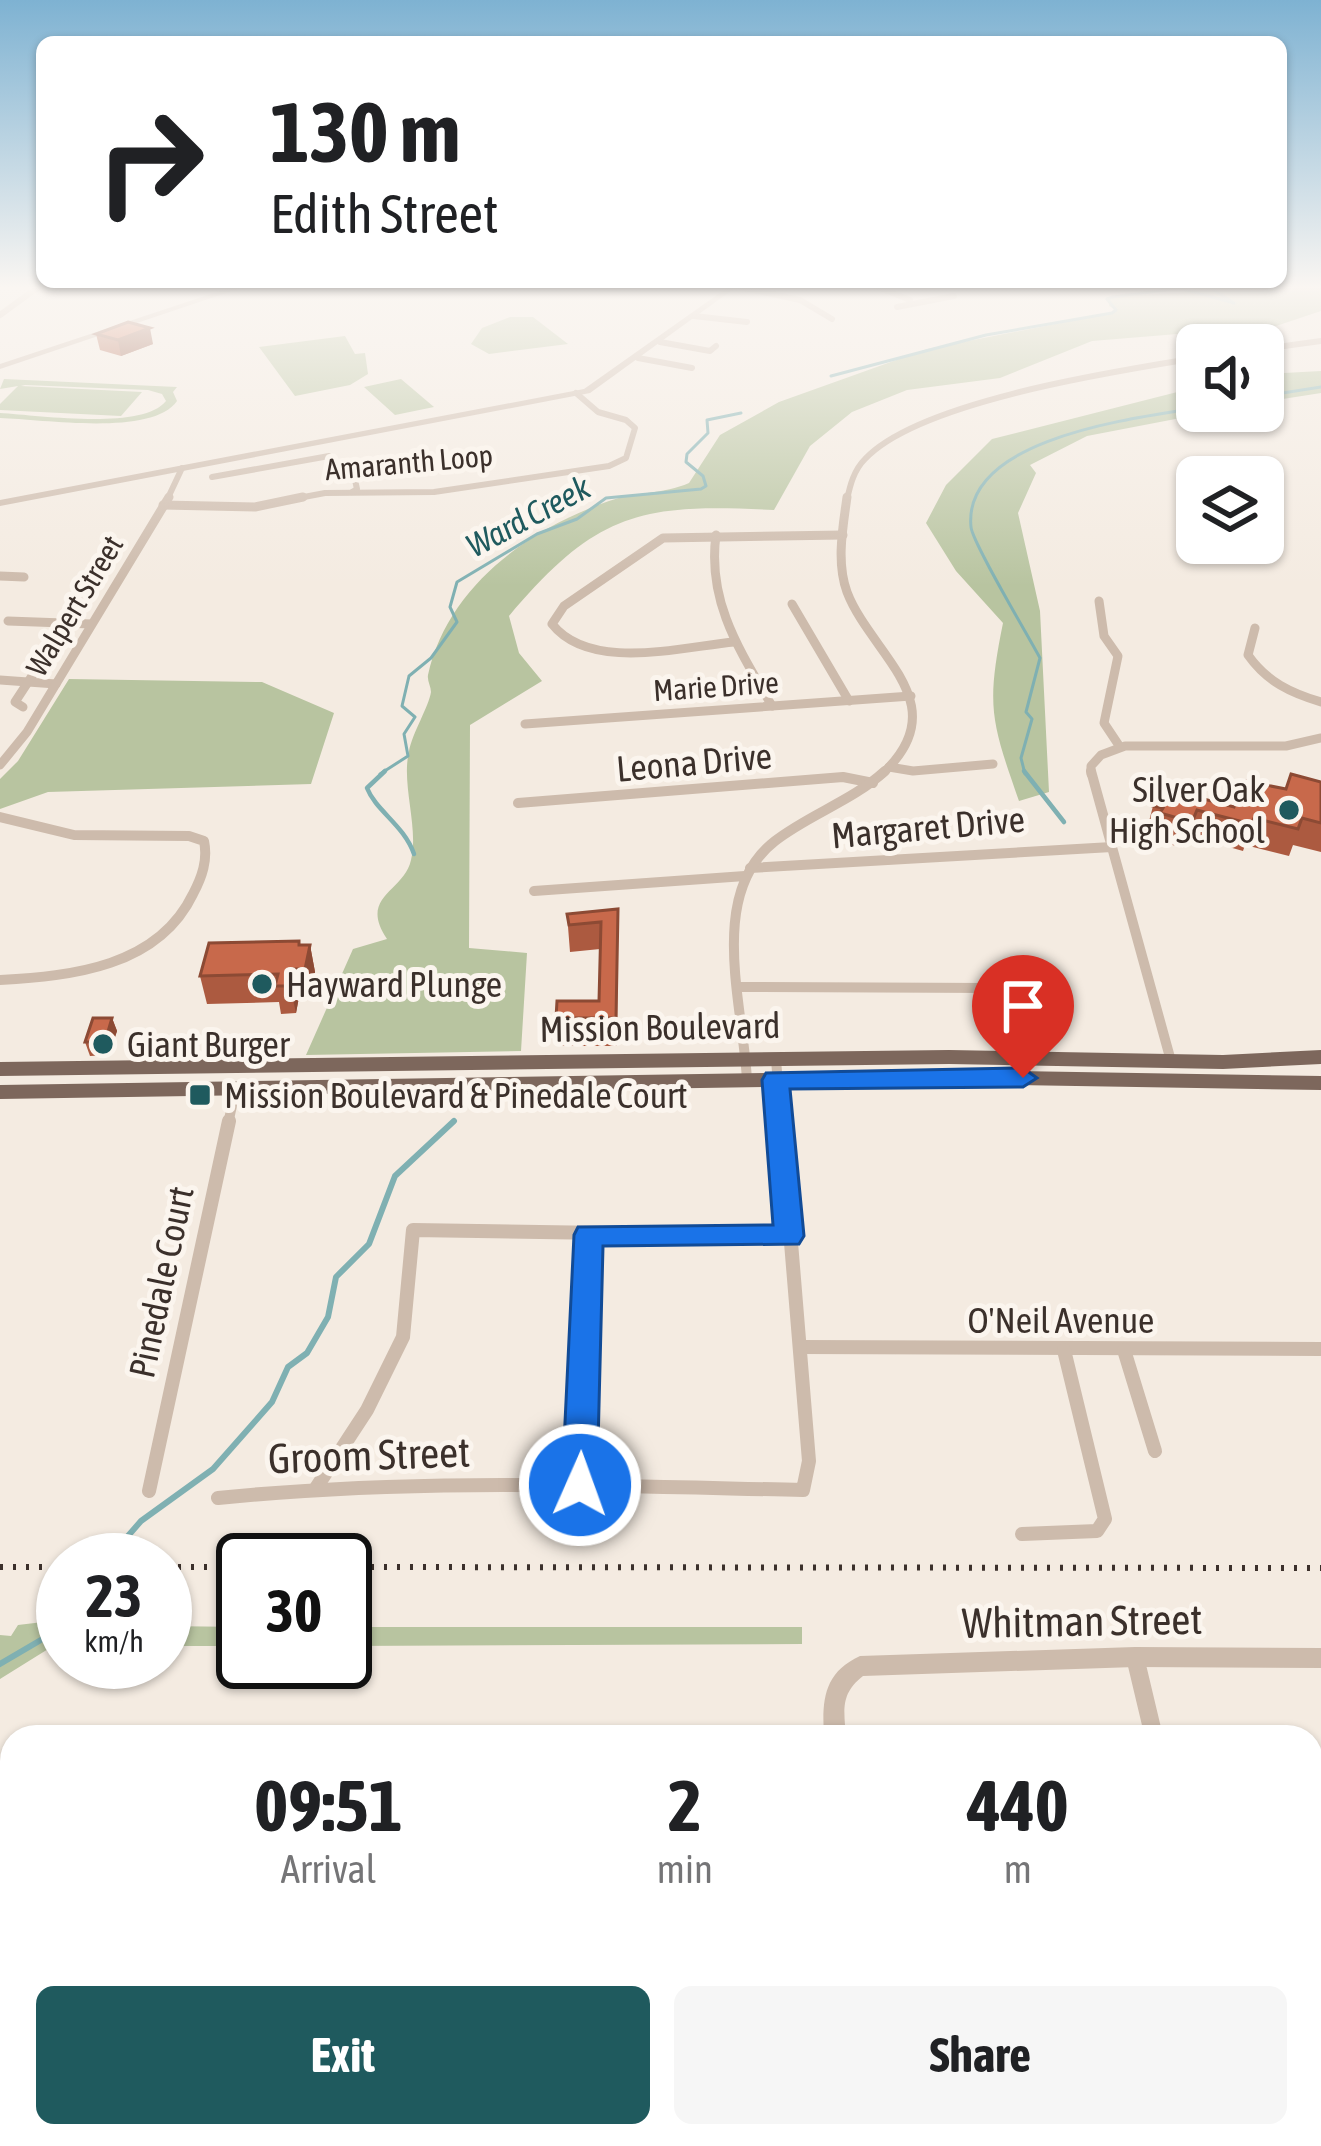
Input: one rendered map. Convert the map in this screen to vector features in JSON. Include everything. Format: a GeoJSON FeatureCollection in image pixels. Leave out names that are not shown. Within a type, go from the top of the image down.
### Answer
{"type":"FeatureCollection","features":[{"type":"Feature","properties":{"kind":"main road","name":"Mission Boulevard"},"geometry":{"type":"LineString","coordinates":[[0,1069],[776,1070],[1321,1057]]}},
{"type":"Feature","properties":{"kind":"main road","name":"Mission Boulevard"},"geometry":{"type":"LineString","coordinates":[[0,1092],[747,1070]]}},
{"type":"Feature","properties":{"kind":"main road","name":"Mission Boulevard"},"geometry":{"type":"LineString","coordinates":[[776,1070],[1321,1082]]}},
{"type":"Feature","properties":{"kind":"street"},"geometry":{"type":"LineString","coordinates":[[0,503],[576,393],[597,385]]}},
{"type":"Feature","properties":{"kind":"street"},"geometry":{"type":"LineString","coordinates":[[747,1070],[737,914],[748,872],[776,841],[873,783],[889,767],[908,734],[911,696],[898,665],[846,590],[840,569],[855,471],[900,433],[1073,385]]}},
{"type":"Feature","properties":{"kind":"street","name":"Amaranth Loop"},"geometry":{"type":"LineString","coordinates":[[163,505],[255,507],[352,491],[404,494],[466,488],[609,466],[626,458],[635,428],[626,420],[598,412],[576,393]]}},
{"type":"Feature","properties":{"kind":"street"},"geometry":{"type":"LineString","coordinates":[[212,477],[329,456],[355,480],[357,489],[352,491]]}},
{"type":"Feature","properties":{"kind":"street","name":"Walpert Street"},"geometry":{"type":"LineString","coordinates":[[0,765],[56,684],[182,467]]}},
{"type":"Feature","properties":{"kind":"street"},"geometry":{"type":"LineString","coordinates":[[716,535],[712,582],[718,608],[772,706]]}},
{"type":"Feature","properties":{"kind":"street"},"geometry":{"type":"LineString","coordinates":[[734,642],[606,651],[571,644],[553,629],[559,610],[655,541],[672,536],[843,535]]}},
{"type":"Feature","properties":{"kind":"street"},"geometry":{"type":"LineString","coordinates":[[0,576],[24,577]]}},
{"type":"Feature","properties":{"kind":"street"},"geometry":{"type":"LineString","coordinates":[[1099,601],[1104,636],[1118,656],[1104,723],[1120,747]]}},
{"type":"Feature","properties":{"kind":"street"},"geometry":{"type":"LineString","coordinates":[[792,604],[849,701]]}},
{"type":"Feature","properties":{"kind":"street"},"geometry":{"type":"LineString","coordinates":[[8,621],[91,623]]}},
{"type":"Feature","properties":{"kind":"street"},"geometry":{"type":"LineString","coordinates":[[23,707],[15,702],[66,624]]}},
{"type":"Feature","properties":{"kind":"street"},"geometry":{"type":"LineString","coordinates":[[1255,628],[1248,655],[1257,670],[1276,686],[1321,701]]}},
{"type":"Feature","properties":{"kind":"street"},"geometry":{"type":"LineString","coordinates":[[0,680],[56,684]]}},
{"type":"Feature","properties":{"kind":"street","name":"Marie Drive"},"geometry":{"type":"LineString","coordinates":[[525,724],[911,696]]}},
{"type":"Feature","properties":{"kind":"street"},"geometry":{"type":"LineString","coordinates":[[1171,1061],[1089,771],[1096,758],[1120,747],[1286,746],[1321,738]]}},
{"type":"Feature","properties":{"kind":"street"},"geometry":{"type":"LineString","coordinates":[[889,767],[913,771],[993,764]]}},
{"type":"Feature","properties":{"kind":"street","name":"Leona Drive"},"geometry":{"type":"LineString","coordinates":[[518,803],[843,777],[873,783]]}},
{"type":"Feature","properties":{"kind":"street"},"geometry":{"type":"LineString","coordinates":[[0,817],[74,835],[189,836],[204,841],[208,851],[190,904],[155,940],[111,963],[73,975],[0,980]]}},
{"type":"Feature","properties":{"kind":"street","name":"Margaret Drive"},"geometry":{"type":"LineString","coordinates":[[534,891],[1055,847],[1112,847]]}},
{"type":"Feature","properties":{"kind":"street"},"geometry":{"type":"LineString","coordinates":[[741,987],[991,988]]}},
{"type":"Feature","properties":{"kind":"street"},"geometry":{"type":"LineString","coordinates":[[776,1070],[800,1347]]}},
{"type":"Feature","properties":{"kind":"street","name":"Pinedale Court"},"geometry":{"type":"LineString","coordinates":[[148,1490],[236,1087]]}},
{"type":"Feature","properties":{"kind":"street"},"geometry":{"type":"LineString","coordinates":[[316,1488],[368,1410],[403,1337],[413,1230],[789,1236]]}},
{"type":"Feature","properties":{"kind":"street"},"geometry":{"type":"LineString","coordinates":[[580,1485],[589,1235]]}},
{"type":"Feature","properties":{"kind":"street","name":"Groom Street"},"geometry":{"type":"LineString","coordinates":[[218,1498],[316,1488],[580,1485],[802,1490],[807,1484],[800,1347]]}},
{"type":"Feature","properties":{"kind":"street","name":"O'Neil Avenue"},"geometry":{"type":"LineString","coordinates":[[800,1347],[1321,1349]]}},
{"type":"Feature","properties":{"kind":"street"},"geometry":{"type":"LineString","coordinates":[[1022,1534],[1097,1531],[1105,1519],[1064,1350]]}},
{"type":"Feature","properties":{"kind":"street"},"geometry":{"type":"LineString","coordinates":[[1124,1350],[1155,1451]]}},
{"type":"Feature","properties":{"kind":"street"},"geometry":{"type":"LineString","coordinates":[[1135,1658],[1151,1725]]}},
{"type":"Feature","properties":{"kind":"street","name":"Whitman Street"},"geometry":{"type":"LineString","coordinates":[[835,1725],[835,1691],[846,1674],[860,1666],[1321,1658]]}},
{"type":"Feature","properties":{"kind":"green space"},"geometry":{"type":"Polygon","coordinates":[[[2,385],[24,385],[142,392],[121,416],[0,410],[18,386],[0,389],[2,385]]]}},
{"type":"Feature","properties":{"kind":"green space"},"geometry":{"type":"Polygon","coordinates":[[[29,385],[177,387],[173,392],[177,401],[164,412],[121,422],[0,418],[0,413],[135,416],[166,401],[162,394],[29,385]]]}},
{"type":"Feature","properties":{"kind":"green space"},"geometry":{"type":"Polygon","coordinates":[[[287,385],[349,385],[295,396],[287,385]]]}},
{"type":"Feature","properties":{"kind":"green space"},"geometry":{"type":"Polygon","coordinates":[[[408,385],[434,407],[395,415],[364,387],[408,385]]]}},
{"type":"Feature","properties":{"kind":"green space"},"geometry":{"type":"Polygon","coordinates":[[[826,385],[945,385],[907,390],[852,412],[810,446],[774,510],[690,509],[625,521],[597,534],[540,581],[509,616],[519,653],[542,681],[470,725],[469,948],[527,953],[521,1051],[306,1055],[353,949],[387,939],[379,925],[380,904],[407,871],[413,847],[407,764],[411,744],[431,692],[428,675],[452,616],[494,567],[548,528],[619,498],[689,483],[720,435],[779,402],[826,385]]]}},
{"type":"Feature","properties":{"kind":"green space"},"geometry":{"type":"Polygon","coordinates":[[[1284,385],[1321,385],[1321,393],[1284,399],[1284,385]]]}},
{"type":"Feature","properties":{"kind":"green space"},"geometry":{"type":"Polygon","coordinates":[[[1176,392],[1176,419],[1087,436],[1030,465],[1036,473],[1018,513],[1040,611],[1049,792],[1019,801],[994,714],[994,675],[1003,623],[956,571],[926,523],[946,485],[992,439],[1176,392]]]}},
{"type":"Feature","properties":{"kind":"green space"},"geometry":{"type":"Polygon","coordinates":[[[69,679],[262,682],[334,713],[311,784],[48,792],[0,809],[0,779],[18,761],[69,679]]]}},
{"type":"Feature","properties":{"kind":"green space"},"geometry":{"type":"Polygon","coordinates":[[[36,1623],[36,1657],[0,1679],[0,1635],[11,1636],[18,1625],[36,1623]]]}},
{"type":"Feature","properties":{"kind":"green space"},"geometry":{"type":"Polygon","coordinates":[[[192,1626],[216,1627],[216,1646],[192,1646],[192,1626]]]}},
{"type":"Feature","properties":{"kind":"green space"},"geometry":{"type":"Polygon","coordinates":[[[372,1627],[802,1627],[802,1644],[372,1646],[372,1627]]]}},
{"type":"Feature","properties":{"kind":"building"},"geometry":{"type":"Polygon","coordinates":[[[1291,774],[1321,782],[1321,823],[1302,818],[1298,829],[1254,818],[1251,824],[1197,810],[1192,822],[1160,813],[1163,808],[1153,806],[1162,788],[1234,807],[1245,781],[1286,789],[1291,774]]]}},
{"type":"Feature","properties":{"kind":"building"},"geometry":{"type":"Polygon","coordinates":[[[618,909],[616,1018],[556,1018],[557,1001],[599,1001],[601,922],[569,925],[567,914],[618,909]]]}},
{"type":"Feature","properties":{"kind":"building"},"geometry":{"type":"Polygon","coordinates":[[[299,941],[299,945],[310,945],[305,969],[294,969],[290,986],[275,986],[278,974],[200,976],[209,943],[299,941]]]}},
{"type":"Feature","properties":{"kind":"building"},"geometry":{"type":"Polygon","coordinates":[[[93,1018],[112,1018],[105,1042],[85,1042],[93,1018]]]}},
{"type":"Feature","properties":{"kind":"waterway"},"geometry":{"type":"LineString","coordinates":[[1284,393],[1321,387]]}},
{"type":"Feature","properties":{"kind":"waterway"},"geometry":{"type":"LineString","coordinates":[[1024,771],[1021,758],[1032,719],[1026,712],[1040,658],[974,536],[976,497],[994,472],[1057,438],[1176,411]]}},
{"type":"Feature","properties":{"kind":"waterway","name":"Ward Creek"},"geometry":{"type":"LineString","coordinates":[[380,774],[408,756],[404,734],[415,717],[402,706],[409,676],[431,658],[457,622],[450,607],[457,582],[537,534],[577,519],[606,498],[701,489],[706,486],[703,476],[686,462],[687,454],[708,433],[707,420],[741,413]]}},
{"type":"Feature","properties":{"kind":"waterway"},"geometry":{"type":"LineString","coordinates":[[385,771],[367,788],[414,854]]}},
{"type":"Feature","properties":{"kind":"waterway"},"geometry":{"type":"LineString","coordinates":[[1024,771],[1064,822]]}},
{"type":"Feature","properties":{"kind":"waterway","name":"Ward Creek"},"geometry":{"type":"LineString","coordinates":[[131,1533],[213,1469],[272,1402],[288,1367],[307,1353],[328,1317],[336,1277],[369,1244],[395,1176],[454,1121],[451,1124]]}},
{"type":"Feature","properties":{"kind":"waterway","name":"Ward Creek"},"geometry":{"type":"LineString","coordinates":[[0,1664],[36,1643]]}},
{"type":"Feature","properties":{"kind":"railway"},"geometry":{"type":"LineString","coordinates":[[0,1567],[36,1567]]}},
{"type":"Feature","properties":{"kind":"railway"},"geometry":{"type":"LineString","coordinates":[[192,1567],[216,1567]]}},
{"type":"Feature","properties":{"kind":"railway"},"geometry":{"type":"LineString","coordinates":[[372,1567],[1321,1568]]}},
{"type":"Feature","properties":{"kind":"place","name":"Silver Oak High School"},"geometry":{"type":"Point","coordinates":[1289,810]}},
{"type":"Feature","properties":{"kind":"place","name":"Hayward Plunge"},"geometry":{"type":"Point","coordinates":[262,984]}},
{"type":"Feature","properties":{"kind":"place","name":"Giant Burger"},"geometry":{"type":"Point","coordinates":[103,1044]}},
{"type":"Feature","properties":{"kind":"place","name":"Mission Boulevard & Pinedale Court"},"geometry":{"type":"Point","coordinates":[200,1095]}},
{"type":"Feature","properties":{"kind":"route"},"geometry":{"type":"LineString","coordinates":[[580,1485],[589,1235],[789,1236],[776,1080],[1023,1078]]}}]}
